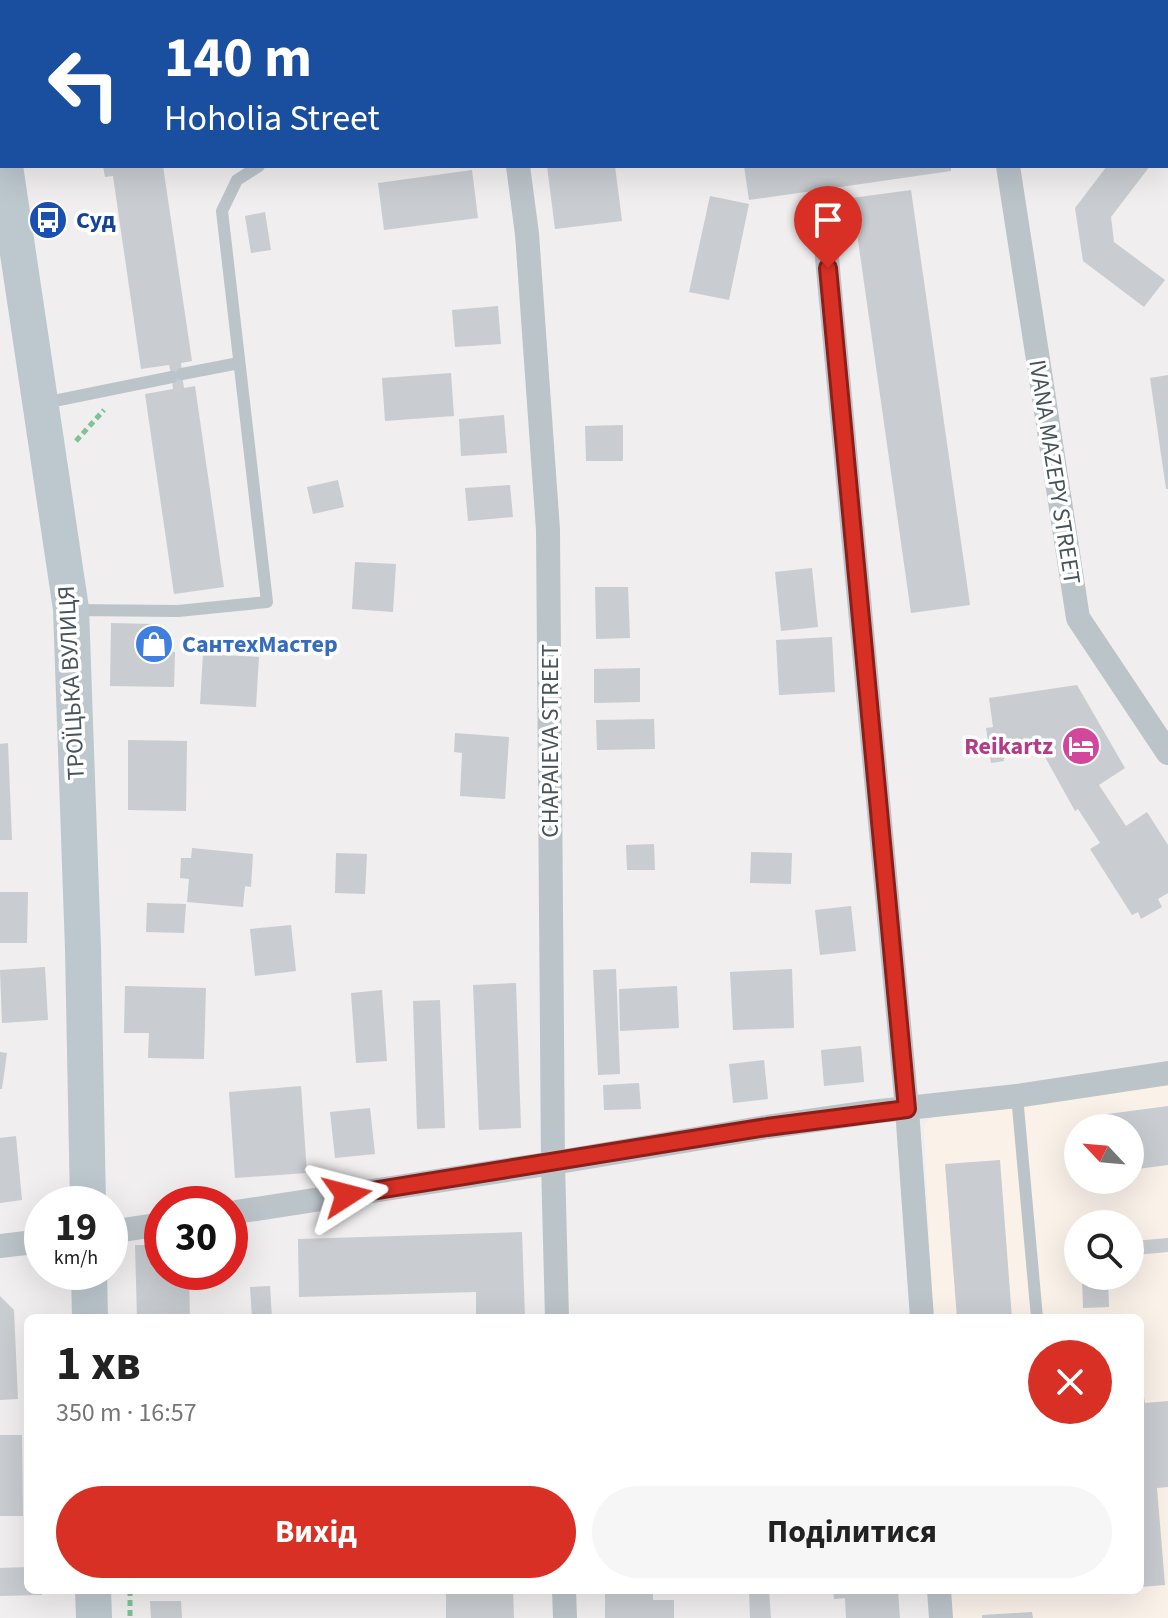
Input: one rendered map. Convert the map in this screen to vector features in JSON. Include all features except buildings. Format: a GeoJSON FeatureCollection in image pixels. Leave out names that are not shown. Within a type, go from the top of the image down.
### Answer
{"type":"FeatureCollection","features":[{"type":"Feature","properties":{"kind":"main road","name":"ТРОЇЦЬКА ВУЛИЦЯ"},"geometry":{"type":"LineString","coordinates":[[5,168],[71,609],[88,1186]]}},
{"type":"Feature","properties":{"kind":"main road"},"geometry":{"type":"LineString","coordinates":[[89,1290],[90,1314]]}},
{"type":"Feature","properties":{"kind":"main road"},"geometry":{"type":"LineString","coordinates":[[93,1594],[94,1618]]}},
{"type":"Feature","properties":{"kind":"street","name":"CHAPAIEVA STREET"},"geometry":{"type":"LineString","coordinates":[[518,168],[527,234],[548,530],[557,1314]]}},
{"type":"Feature","properties":{"kind":"street","name":"IVANA MAZEPY STREET"},"geometry":{"type":"LineString","coordinates":[[1008,168],[1078,618],[1168,753]]}},
{"type":"Feature","properties":{"kind":"street"},"geometry":{"type":"LineString","coordinates":[[825,237],[907,1109],[922,1314]]}},
{"type":"Feature","properties":{"kind":"street"},"geometry":{"type":"LineString","coordinates":[[248,1210],[767,1127],[1017,1096],[1168,1073]]}},
{"type":"Feature","properties":{"kind":"street"},"geometry":{"type":"LineString","coordinates":[[0,1246],[24,1243]]}},
{"type":"Feature","properties":{"kind":"street"},"geometry":{"type":"LineString","coordinates":[[564,1594],[565,1618]]}},
{"type":"Feature","properties":{"kind":"street"},"geometry":{"type":"LineString","coordinates":[[939,1594],[941,1618]]}},
{"type":"Feature","properties":{"kind":"lane"},"geometry":{"type":"LineString","coordinates":[[71,609],[178,611],[267,602],[222,211],[237,180],[256,168]]}},
{"type":"Feature","properties":{"kind":"lane"},"geometry":{"type":"LineString","coordinates":[[41,404],[239,363]]}},
{"type":"Feature","properties":{"kind":"lane"},"geometry":{"type":"LineString","coordinates":[[1017,1096],[1037,1314]]}},
{"type":"Feature","properties":{"kind":"path"},"geometry":{"type":"LineString","coordinates":[[69,449],[107,406]]}},
{"type":"Feature","properties":{"kind":"path"},"geometry":{"type":"LineString","coordinates":[[130,1594],[130,1618]]}},
{"type":"Feature","properties":{"kind":"shaded area"},"geometry":{"type":"Polygon","coordinates":[[[1168,1085],[1168,1618],[949,1618],[947,1594],[1144,1594],[1144,1314],[933,1314],[924,1125],[933,1117],[1168,1085]]]}},
{"type":"Feature","properties":{"kind":"place","name":"Суд"},"geometry":{"type":"Point","coordinates":[48,220]}},
{"type":"Feature","properties":{"kind":"place","name":"СантехМастер"},"geometry":{"type":"Point","coordinates":[154,644]}},
{"type":"Feature","properties":{"kind":"place","name":"Reikartz"},"geometry":{"type":"Point","coordinates":[1081,746]}},
{"type":"Feature","properties":{"kind":"route"},"geometry":{"type":"LineString","coordinates":[[347,1195],[767,1127],[907,1109],[828,268]]}}]}
